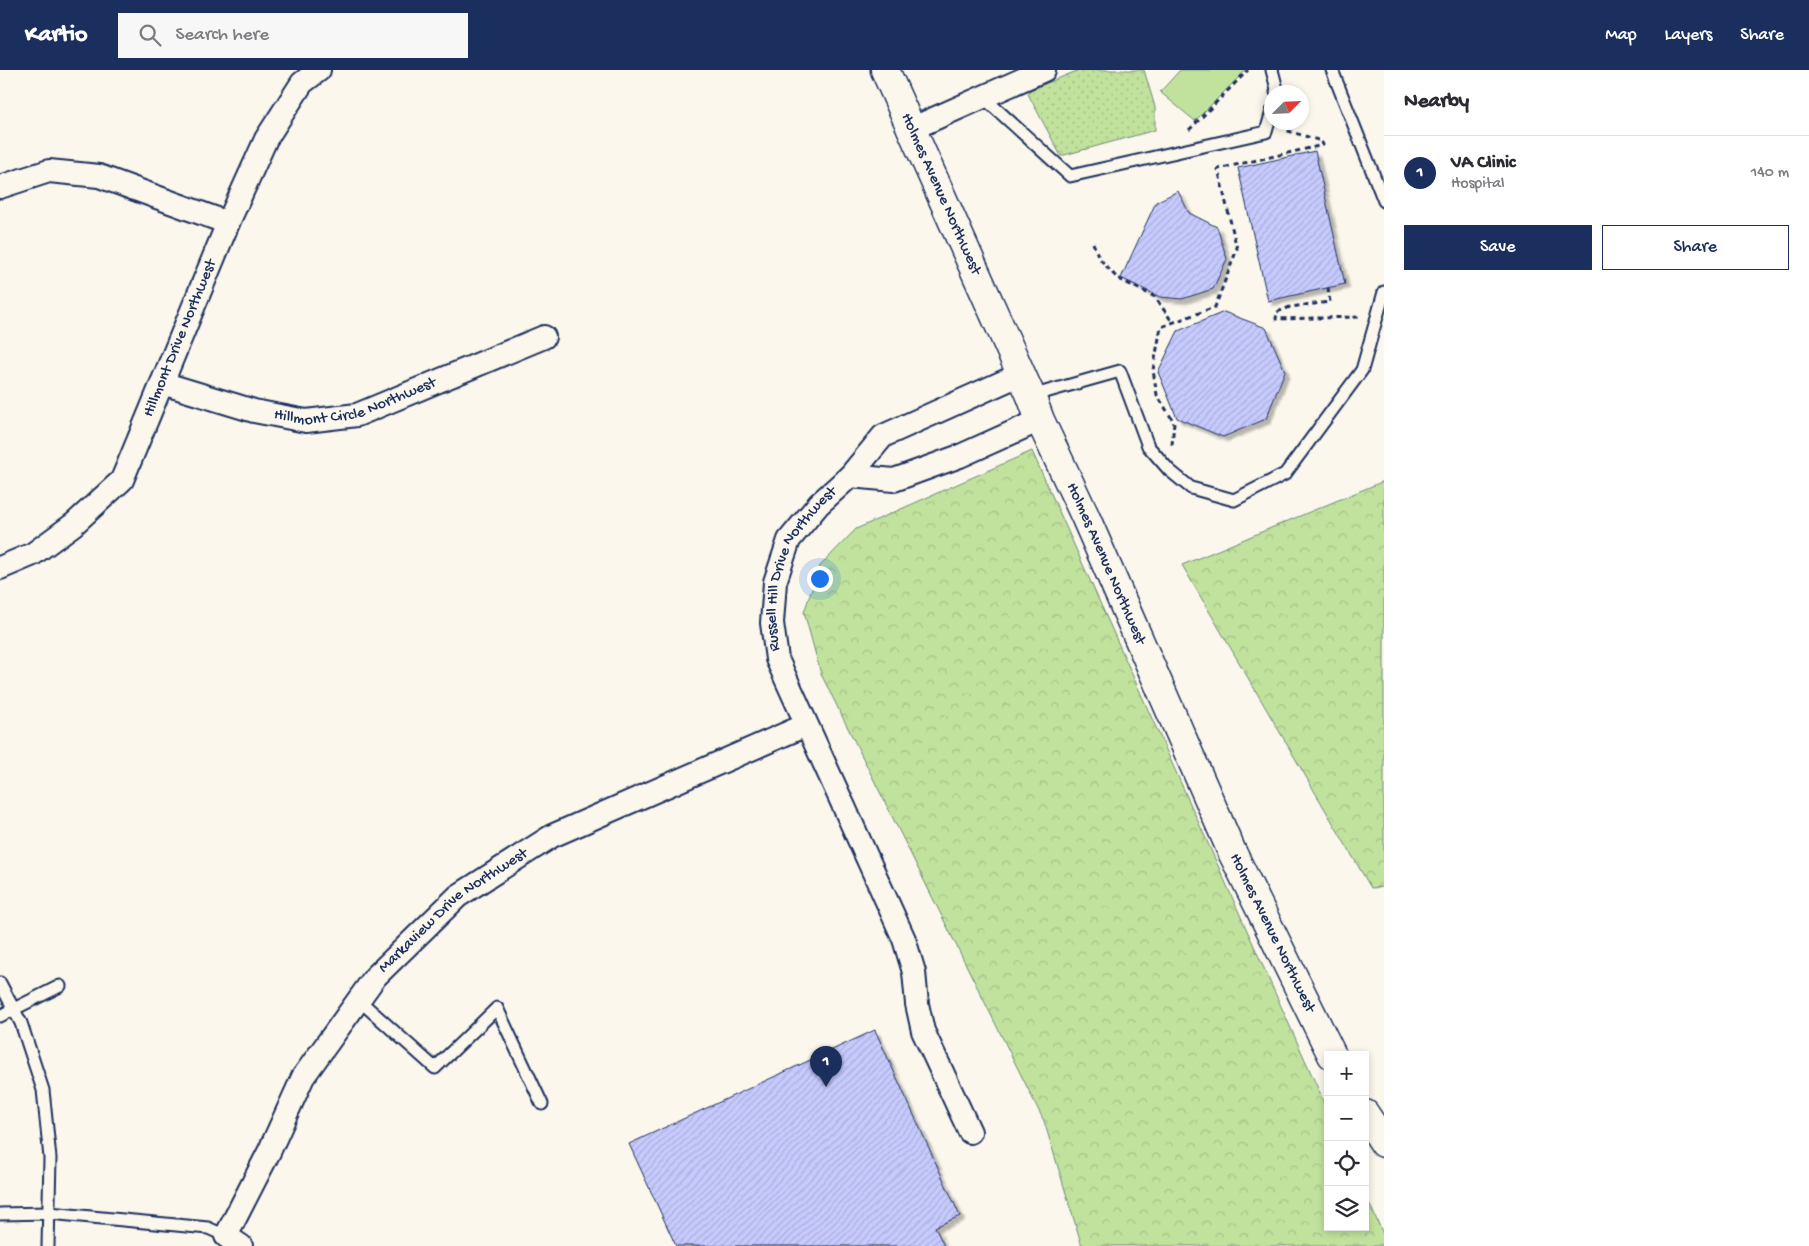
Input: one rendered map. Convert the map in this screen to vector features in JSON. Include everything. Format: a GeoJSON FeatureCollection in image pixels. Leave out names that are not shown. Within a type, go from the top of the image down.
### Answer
{"type":"FeatureCollection","features":[{"type":"Feature","properties":{"kind":"main road","name":"Holmes Avenue Northwest"},"geometry":{"type":"LineString","coordinates":[[885,70],[1086,516],[1232,852],[1330,1051]]}},
{"type":"Feature","properties":{"kind":"main road"},"geometry":{"type":"LineString","coordinates":[[1369,1120],[1384,1143]]}},
{"type":"Feature","properties":{"kind":"street","name":"Hillmont Drive Northwest"},"geometry":{"type":"LineString","coordinates":[[0,568],[33,554],[74,524],[122,480],[228,223],[266,140],[302,83],[319,70]]}},
{"type":"Feature","properties":{"kind":"street"},"geometry":{"type":"LineString","coordinates":[[911,129],[1044,70]]}},
{"type":"Feature","properties":{"kind":"street"},"geometry":{"type":"LineString","coordinates":[[0,187],[49,172],[100,176],[228,223]]}},
{"type":"Feature","properties":{"kind":"street","name":"Hillmont Circle Northwest"},"geometry":{"type":"LineString","coordinates":[[162,383],[254,411],[306,421],[357,415],[544,337]]}},
{"type":"Feature","properties":{"kind":"street","name":"Russell Hill Drive Northwest"},"geometry":{"type":"LineString","coordinates":[[970,1132],[923,1031],[917,1004],[914,972],[904,939],[777,659],[772,622],[775,582],[789,540],[819,504],[850,476],[883,436],[1031,397]]}},
{"type":"Feature","properties":{"kind":"street","name":"Russell Hill Drive Northwest"},"geometry":{"type":"LineString","coordinates":[[850,476],[894,480],[960,456],[1031,397]]}},
{"type":"Feature","properties":{"kind":"street","name":"Markaview Drive Northwest"},"geometry":{"type":"LineString","coordinates":[[234,1241],[269,1152],[303,1077],[375,978],[458,896],[552,836],[806,725]]}},
{"type":"Feature","properties":{"kind":"lane"},"geometry":{"type":"LineString","coordinates":[[1272,70],[1277,85]]}},
{"type":"Feature","properties":{"kind":"lane"},"geometry":{"type":"LineString","coordinates":[[1332,70],[1384,201]]}},
{"type":"Feature","properties":{"kind":"lane"},"geometry":{"type":"LineString","coordinates":[[983,97],[1070,176],[1266,132],[1266,130]]}},
{"type":"Feature","properties":{"kind":"lane"},"geometry":{"type":"LineString","coordinates":[[1031,397],[1120,371],[1148,446],[1169,470],[1191,488],[1234,500],[1284,474],[1362,370],[1384,292]]}},
{"type":"Feature","properties":{"kind":"lane"},"geometry":{"type":"LineString","coordinates":[[0,983],[22,1023],[43,1090],[50,1158],[48,1246]]}},
{"type":"Feature","properties":{"kind":"lane"},"geometry":{"type":"LineString","coordinates":[[0,1016],[60,986]]}},
{"type":"Feature","properties":{"kind":"lane"},"geometry":{"type":"LineString","coordinates":[[359,1000],[435,1068],[497,1008],[542,1104]]}},
{"type":"Feature","properties":{"kind":"lane"},"geometry":{"type":"LineString","coordinates":[[0,1214],[49,1212],[208,1228],[234,1241]]}},
{"type":"Feature","properties":{"kind":"path"},"geometry":{"type":"LineString","coordinates":[[1180,132],[1189,130],[1248,70]]}},
{"type":"Feature","properties":{"kind":"path"},"geometry":{"type":"LineString","coordinates":[[1169,470],[1174,422],[1157,395],[1153,370],[1161,327],[1216,308],[1237,249],[1218,169],[1323,145],[1321,141],[1287,130]]}},
{"type":"Feature","properties":{"kind":"path"},"geometry":{"type":"LineString","coordinates":[[1093,243],[1099,258],[1117,278],[1155,297],[1173,323]]}},
{"type":"Feature","properties":{"kind":"path"},"geometry":{"type":"LineString","coordinates":[[1328,288],[1330,302],[1290,306],[1277,312],[1276,318],[1377,316]]}},
{"type":"Feature","properties":{"kind":"green space"},"geometry":{"type":"Polygon","coordinates":[[[1079,70],[1144,70],[1155,107],[1155,130],[1061,156],[1028,94],[1030,90],[1079,70]]]}},
{"type":"Feature","properties":{"kind":"green space"},"geometry":{"type":"Polygon","coordinates":[[[1180,70],[1246,70],[1195,121],[1160,92],[1180,70]]]}},
{"type":"Feature","properties":{"kind":"green space"},"geometry":{"type":"Polygon","coordinates":[[[1032,451],[1324,1102],[1324,1231],[1369,1231],[1369,1203],[1384,1236],[1384,1246],[1082,1246],[1044,1121],[821,674],[804,612],[820,566],[856,529],[1032,451]]]}},
{"type":"Feature","properties":{"kind":"green space"},"geometry":{"type":"Polygon","coordinates":[[[1384,481],[1384,887],[1371,888],[1182,565],[1384,481]]]}},
{"type":"Feature","properties":{"kind":"building"},"geometry":{"type":"Polygon","coordinates":[[[1315,151],[1345,284],[1268,301],[1238,168],[1315,151]]]}},
{"type":"Feature","properties":{"kind":"building"},"geometry":{"type":"Polygon","coordinates":[[[1178,191],[1189,213],[1217,227],[1227,259],[1213,289],[1182,299],[1160,297],[1121,278],[1156,202],[1178,191]]]}},
{"type":"Feature","properties":{"kind":"building"},"geometry":{"type":"Polygon","coordinates":[[[1224,312],[1266,328],[1285,371],[1266,419],[1223,437],[1177,418],[1158,372],[1178,331],[1224,312]]]}},
{"type":"Feature","properties":{"kind":"building"},"geometry":{"type":"Polygon","coordinates":[[[875,1030],[960,1216],[935,1227],[944,1246],[676,1246],[629,1144],[875,1030]]]}},
{"type":"Feature","properties":{"kind":"place","name":"VA Clinic"},"geometry":{"type":"Point","coordinates":[826,1087]}}]}
